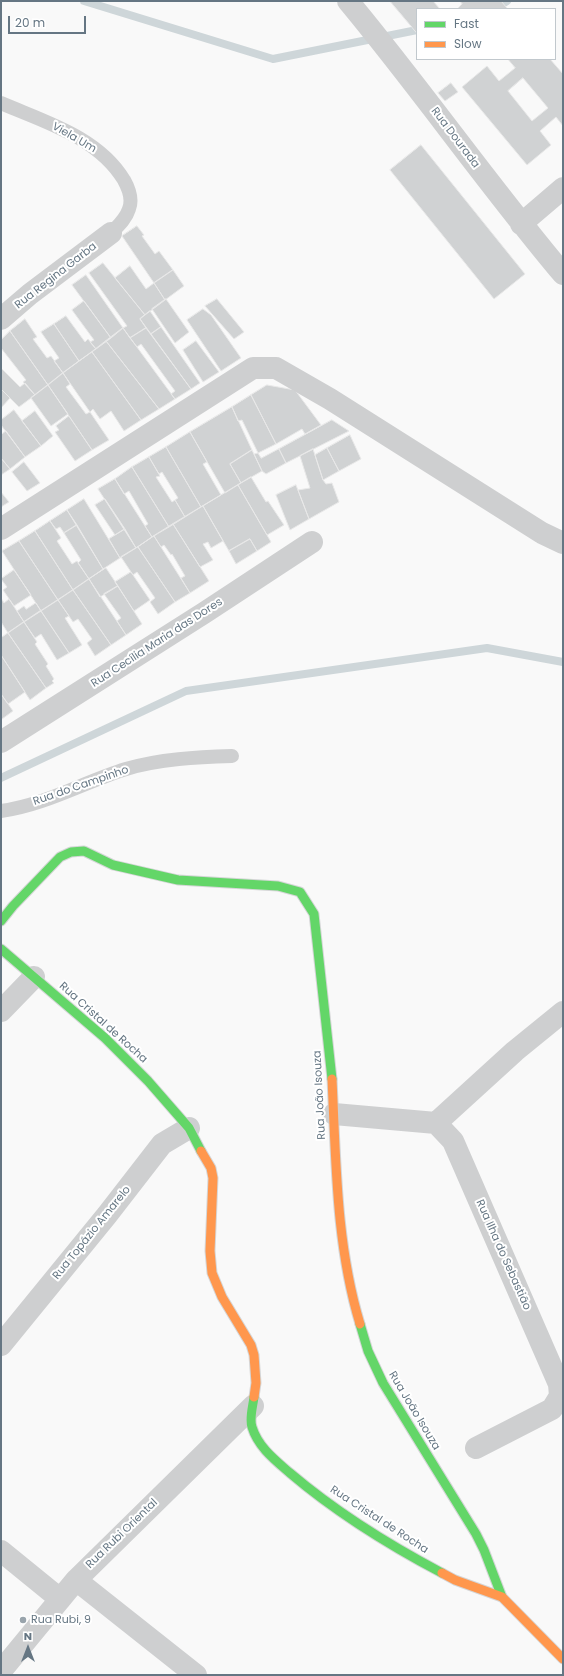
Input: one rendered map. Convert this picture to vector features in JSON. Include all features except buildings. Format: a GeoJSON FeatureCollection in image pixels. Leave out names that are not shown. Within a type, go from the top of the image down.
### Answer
{"type":"FeatureCollection","features":[{"type":"Feature","properties":{"kind":"street","name":"Rua Dourada"},"geometry":{"type":"LineString","coordinates":[[348,1],[388,49],[521,224],[563,274]]}},
{"type":"Feature","properties":{"kind":"street"},"geometry":{"type":"LineString","coordinates":[[521,224],[563,188]]}},
{"type":"Feature","properties":{"kind":"street","name":"Rua Regina Garba"},"geometry":{"type":"LineString","coordinates":[[1,319],[30,294],[111,233]]}},
{"type":"Feature","properties":{"kind":"street"},"geometry":{"type":"LineString","coordinates":[[1,529],[253,368],[276,368],[330,399],[542,533],[563,544]]}},
{"type":"Feature","properties":{"kind":"street","name":"Rua Cecília Maria das Dores"},"geometry":{"type":"LineString","coordinates":[[1,742],[204,613],[312,542]]}},
{"type":"Feature","properties":{"kind":"street","name":"Rua João Isouza"},"geometry":{"type":"LineString","coordinates":[[1,921],[13,906],[60,857],[71,852],[84,851],[113,865],[178,880],[278,886],[300,892],[314,914],[331,1059],[339,1215],[349,1282],[368,1351],[383,1383],[476,1534],[484,1550],[502,1597]]}},
{"type":"Feature","properties":{"kind":"street","name":"Rua Cristal de Rocha"},"geometry":{"type":"LineString","coordinates":[[1,949],[119,1051],[148,1081],[189,1128],[211,1168],[213,1178],[210,1251],[212,1272],[222,1297],[251,1345],[254,1355],[256,1383],[251,1426],[257,1439],[266,1452],[303,1484],[344,1515],[397,1549],[455,1580],[502,1597],[563,1659]]}},
{"type":"Feature","properties":{"kind":"street"},"geometry":{"type":"LineString","coordinates":[[1,1011],[34,977]]}},
{"type":"Feature","properties":{"kind":"street"},"geometry":{"type":"LineString","coordinates":[[334,1114],[436,1123],[516,1051],[563,1012]]}},
{"type":"Feature","properties":{"kind":"street","name":"Rua Ilha do Sebastião"},"geometry":{"type":"LineString","coordinates":[[436,1123],[453,1141],[559,1384],[560,1396],[552,1409],[476,1448]]}},
{"type":"Feature","properties":{"kind":"street","name":"Rua Topázio Amarelo"},"geometry":{"type":"LineString","coordinates":[[1,1345],[107,1215],[162,1144],[189,1128]]}},
{"type":"Feature","properties":{"kind":"street","name":"Rua Rubi Oriental"},"geometry":{"type":"LineString","coordinates":[[1,1670],[76,1580],[253,1406]]}},
{"type":"Feature","properties":{"kind":"street"},"geometry":{"type":"LineString","coordinates":[[1,1551],[60,1599]]}},
{"type":"Feature","properties":{"kind":"street"},"geometry":{"type":"LineString","coordinates":[[76,1580],[196,1675]]}},
{"type":"Feature","properties":{"kind":"lane","name":"Viela Um"},"geometry":{"type":"LineString","coordinates":[[1,103],[67,131],[96,149],[118,170],[130,190],[130,208],[125,219],[111,233]]}},
{"type":"Feature","properties":{"kind":"lane","name":"Rua do Campinho"},"geometry":{"type":"LineString","coordinates":[[1,811],[53,797],[127,769],[192,758],[232,756]]}},
{"type":"Feature","properties":{"kind":"waterway"},"geometry":{"type":"LineString","coordinates":[[84,1],[273,59],[416,30]]}},
{"type":"Feature","properties":{"kind":"waterway"},"geometry":{"type":"LineString","coordinates":[[496,8],[507,1]]}},
{"type":"Feature","properties":{"kind":"waterway"},"geometry":{"type":"LineString","coordinates":[[1,778],[186,691],[487,648],[563,662]]}},
{"type":"Feature","properties":{"kind":"traffic: fast"},"geometry":{"type":"LineString","coordinates":[[1,921],[13,906],[60,857],[71,852],[84,851],[113,865],[178,880],[278,886],[300,892],[314,914],[332,1079]]}},
{"type":"Feature","properties":{"kind":"traffic: fast"},"geometry":{"type":"LineString","coordinates":[[1,949],[105,1038],[148,1081],[189,1128],[201,1151]]}},
{"type":"Feature","properties":{"kind":"traffic: fast"},"geometry":{"type":"LineString","coordinates":[[360,1324],[368,1351],[383,1383],[476,1534],[484,1550],[502,1597]]}},
{"type":"Feature","properties":{"kind":"traffic: fast"},"geometry":{"type":"LineString","coordinates":[[254,1397],[251,1424],[258,1441],[273,1458],[326,1502],[364,1528],[442,1573]]}},
{"type":"Feature","properties":{"kind":"traffic: slow"},"geometry":{"type":"LineString","coordinates":[[332,1079],[338,1203],[346,1264],[360,1324]]}},
{"type":"Feature","properties":{"kind":"traffic: slow"},"geometry":{"type":"LineString","coordinates":[[201,1151],[211,1168],[213,1178],[210,1251],[212,1273],[222,1297],[251,1345],[254,1355],[256,1383],[254,1397]]}},
{"type":"Feature","properties":{"kind":"traffic: slow"},"geometry":{"type":"LineString","coordinates":[[442,1573],[455,1580],[502,1597],[563,1659]]}},
{"type":"Feature","properties":{"kind":"place","name":"Rua Rubi, 9"},"geometry":{"type":"Point","coordinates":[23,1620]}}]}
